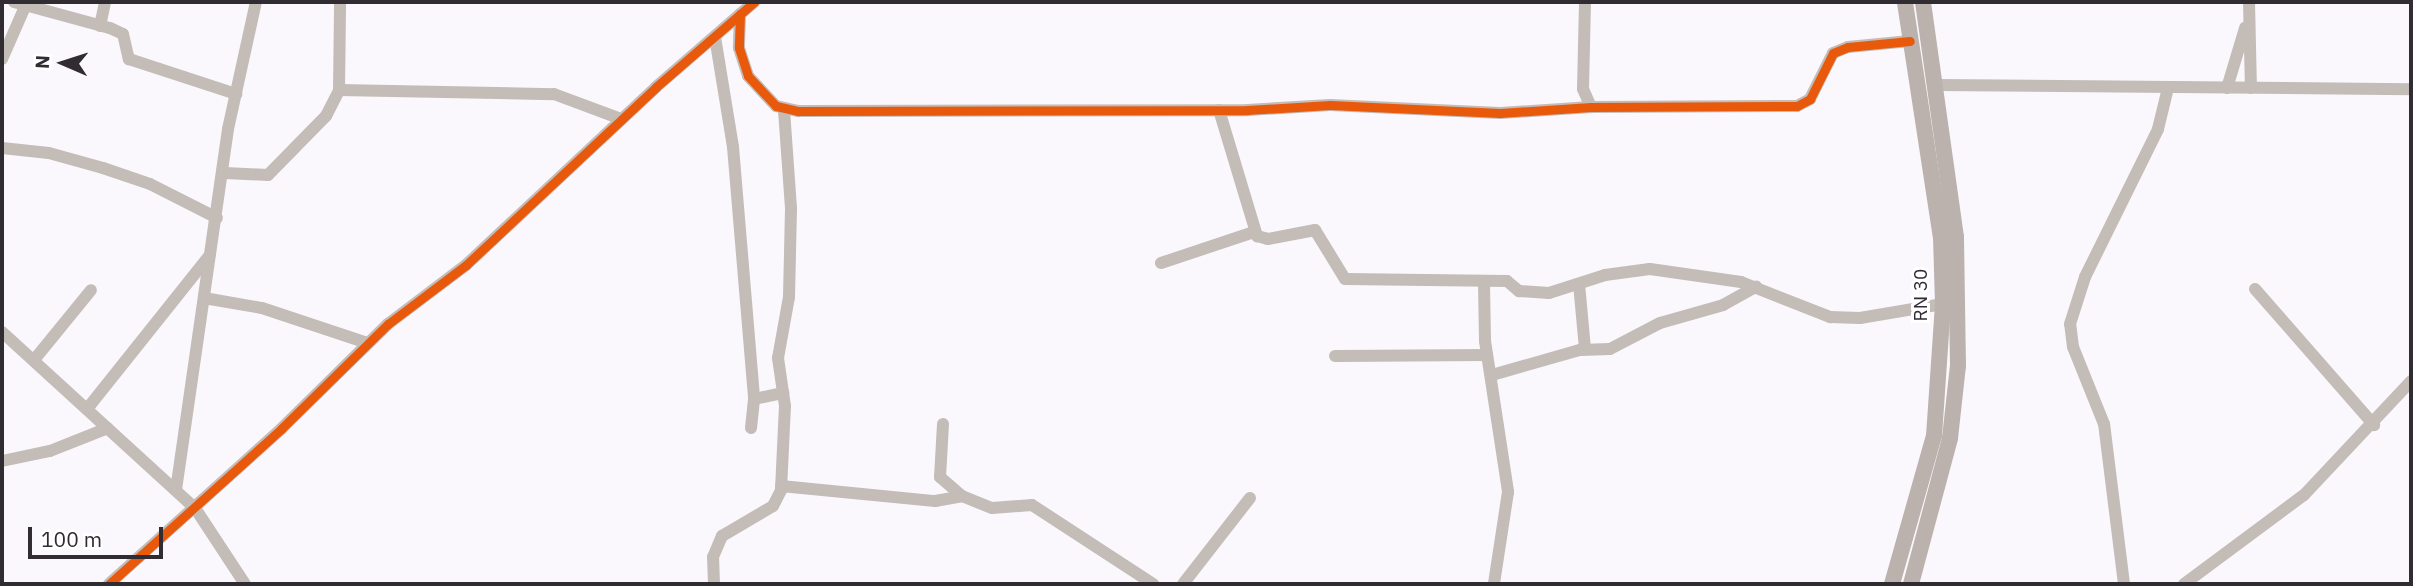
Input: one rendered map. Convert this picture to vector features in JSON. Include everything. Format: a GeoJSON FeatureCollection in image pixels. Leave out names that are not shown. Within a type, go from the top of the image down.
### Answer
{"type":"FeatureCollection","features":[{"type":"Feature","properties":{"kind":"main road","name":"RN 30"},"geometry":{"type":"LineString","coordinates":[[1892,584],[1934,436],[1943,304],[1941,238],[1905,2]]}},
{"type":"Feature","properties":{"kind":"main road","name":"RN 30"},"geometry":{"type":"LineString","coordinates":[[1912,584],[1950,438],[1958,366],[1956,237],[1923,2]]}},
{"type":"Feature","properties":{"kind":"street"},"geometry":{"type":"LineString","coordinates":[[100,26],[105,2]]}},
{"type":"Feature","properties":{"kind":"street"},"geometry":{"type":"LineString","coordinates":[[176,490],[189,424],[204,298],[236,94],[256,2]]}},
{"type":"Feature","properties":{"kind":"street"},"geometry":{"type":"LineString","coordinates":[[225,173],[258,178],[277,170],[321,123],[339,90],[340,2]]}},
{"type":"Feature","properties":{"kind":"street"},"geometry":{"type":"LineString","coordinates":[[109,584],[195,508],[367,343],[475,257],[621,119],[754,2]]}},
{"type":"Feature","properties":{"kind":"street"},"geometry":{"type":"LineString","coordinates":[[1585,2],[1583,89],[1591,107]]}},
{"type":"Feature","properties":{"kind":"street"},"geometry":{"type":"LineString","coordinates":[[2,59],[22,3],[123,34],[129,59],[236,94]]}},
{"type":"Feature","properties":{"kind":"street"},"geometry":{"type":"LineString","coordinates":[[2227,88],[2249,5]]}},
{"type":"Feature","properties":{"kind":"street"},"geometry":{"type":"LineString","coordinates":[[2249,5],[2251,88]]}},
{"type":"Feature","properties":{"kind":"street"},"geometry":{"type":"LineString","coordinates":[[714,584],[713,557],[722,536],[772,506],[781,486],[783,393],[778,358],[789,297],[791,208],[783,110],[748,76],[739,48],[740,14]]}},
{"type":"Feature","properties":{"kind":"street"},"geometry":{"type":"LineString","coordinates":[[715,37],[724,78],[754,399],[751,428]]}},
{"type":"Feature","properties":{"kind":"street"},"geometry":{"type":"LineString","coordinates":[[783,110],[1219,110],[1330,105],[1500,113],[1591,107],[1797,106],[1810,99],[1833,52],[1848,47],[1910,41]]}},
{"type":"Feature","properties":{"kind":"street"},"geometry":{"type":"LineString","coordinates":[[724,78],[739,48]]}},
{"type":"Feature","properties":{"kind":"street"},"geometry":{"type":"LineString","coordinates":[[1936,85],[2411,89]]}},
{"type":"Feature","properties":{"kind":"street"},"geometry":{"type":"LineString","coordinates":[[2124,584],[2104,424],[2073,347],[2070,324],[2085,277],[2158,129],[2168,88]]}},
{"type":"Feature","properties":{"kind":"street"},"geometry":{"type":"LineString","coordinates":[[339,90],[554,94],[621,119]]}},
{"type":"Feature","properties":{"kind":"street"},"geometry":{"type":"LineString","coordinates":[[1219,110],[1254,232]]}},
{"type":"Feature","properties":{"kind":"street"},"geometry":{"type":"LineString","coordinates":[[2,148],[48,153],[103,168],[150,184],[217,218]]}},
{"type":"Feature","properties":{"kind":"street"},"geometry":{"type":"LineString","coordinates":[[1161,263],[1254,232],[1268,239],[1315,230],[1338,273],[1357,282],[1507,281],[1519,291],[1545,293],[1650,269],[1756,287],[1830,317],[1860,318],[1943,304]]}},
{"type":"Feature","properties":{"kind":"street"},"geometry":{"type":"LineString","coordinates":[[87,409],[211,255]]}},
{"type":"Feature","properties":{"kind":"street"},"geometry":{"type":"LineString","coordinates":[[1484,282],[1487,355],[1508,492],[1494,584]]}},
{"type":"Feature","properties":{"kind":"street"},"geometry":{"type":"LineString","coordinates":[[1579,284],[1585,349]]}},
{"type":"Feature","properties":{"kind":"street"},"geometry":{"type":"LineString","coordinates":[[1492,375],[1585,349],[1617,347],[1660,323],[1723,305],[1756,287]]}},
{"type":"Feature","properties":{"kind":"street"},"geometry":{"type":"LineString","coordinates":[[2255,289],[2374,425]]}},
{"type":"Feature","properties":{"kind":"street"},"geometry":{"type":"LineString","coordinates":[[34,360],[91,290]]}},
{"type":"Feature","properties":{"kind":"street"},"geometry":{"type":"LineString","coordinates":[[204,298],[262,308],[367,343]]}},
{"type":"Feature","properties":{"kind":"street"},"geometry":{"type":"LineString","coordinates":[[2,332],[195,508],[245,584]]}},
{"type":"Feature","properties":{"kind":"street"},"geometry":{"type":"LineString","coordinates":[[1335,356],[1487,355]]}},
{"type":"Feature","properties":{"kind":"street"},"geometry":{"type":"LineString","coordinates":[[2184,584],[2304,495],[2374,425],[2411,381]]}},
{"type":"Feature","properties":{"kind":"street"},"geometry":{"type":"LineString","coordinates":[[754,399],[783,393]]}},
{"type":"Feature","properties":{"kind":"street"},"geometry":{"type":"LineString","coordinates":[[943,424],[940,477],[962,496],[992,508],[1010,504],[1042,509],[1153,584]]}},
{"type":"Feature","properties":{"kind":"street"},"geometry":{"type":"LineString","coordinates":[[2,461],[50,451],[108,428]]}},
{"type":"Feature","properties":{"kind":"street"},"geometry":{"type":"LineString","coordinates":[[781,486],[935,501],[962,496]]}},
{"type":"Feature","properties":{"kind":"street"},"geometry":{"type":"LineString","coordinates":[[1183,584],[1250,498]]}},
{"type":"Feature","properties":{"kind":"cycle path"},"geometry":{"type":"LineString","coordinates":[[109,584],[281,429],[388,324],[466,265],[656,87],[754,2]]}},
{"type":"Feature","properties":{"kind":"cycle path"},"geometry":{"type":"LineString","coordinates":[[740,14],[739,48],[748,76],[776,106],[798,111],[1247,110],[1330,105],[1500,113],[1591,107],[1797,106],[1810,99],[1833,53],[1848,47],[1910,41]]}}]}
